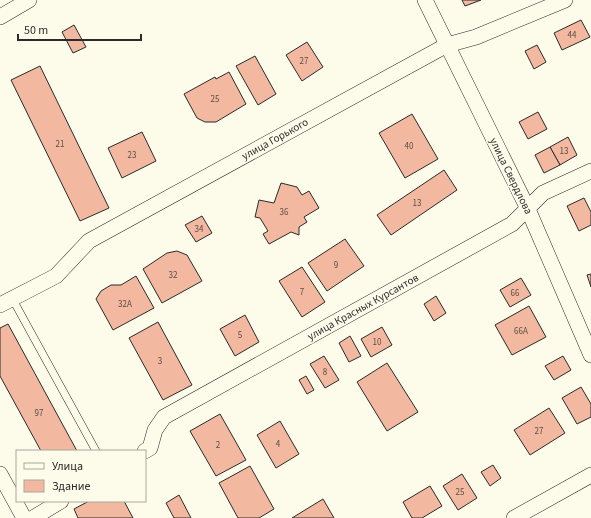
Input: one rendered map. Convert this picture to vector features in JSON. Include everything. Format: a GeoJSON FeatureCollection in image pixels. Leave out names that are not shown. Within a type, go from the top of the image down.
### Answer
{"type":"FeatureCollection","features":[{"type":"Feature","properties":{"kind":"street"},"geometry":{"type":"LineString","coordinates":[[0,17],[29,0]]}},
{"type":"Feature","properties":{"kind":"street","name":"улица Свердлова"},"geometry":{"type":"LineString","coordinates":[[425,0],[527,207],[591,355]]}},
{"type":"Feature","properties":{"kind":"street","name":"улица Горького"},"geometry":{"type":"LineString","coordinates":[[6,302],[56,276],[90,241],[447,45],[476,37],[565,0]]}},
{"type":"Feature","properties":{"kind":"street","name":"улица Красных Курсантов"},"geometry":{"type":"LineString","coordinates":[[146,450],[150,448],[155,430],[164,417],[512,224],[543,192],[591,171]]}},
{"type":"Feature","properties":{"kind":"street"},"geometry":{"type":"LineString","coordinates":[[0,474],[24,518]]}},
{"type":"Feature","properties":{"kind":"street"},"geometry":{"type":"LineString","coordinates":[[514,518],[591,475]]}},
{"type":"Feature","properties":{"kind":"street"},"geometry":{"type":"LineString","coordinates":[[32,518],[59,502]]}},
{"type":"Feature","properties":{"kind":"lane"},"geometry":{"type":"LineString","coordinates":[[6,302],[95,450]]}},
{"type":"Feature","properties":{"kind":"building"},"geometry":{"type":"Polygon","coordinates":[[[462,0],[481,0],[465,6],[462,0]]]}},
{"type":"Feature","properties":{"kind":"building"},"geometry":{"type":"Polygon","coordinates":[[[581,20],[590,37],[562,50],[554,33],[581,20]]]}},
{"type":"Feature","properties":{"kind":"building"},"geometry":{"type":"Polygon","coordinates":[[[74,25],[86,47],[73,53],[62,32],[74,25]]]}},
{"type":"Feature","properties":{"kind":"building"},"geometry":{"type":"Polygon","coordinates":[[[307,42],[323,67],[302,81],[286,55],[307,42]]]}},
{"type":"Feature","properties":{"kind":"building"},"geometry":{"type":"Polygon","coordinates":[[[537,45],[546,62],[534,69],[525,51],[537,45]]]}},
{"type":"Feature","properties":{"kind":"building"},"geometry":{"type":"Polygon","coordinates":[[[255,56],[276,94],[258,105],[236,66],[255,56]]]}},
{"type":"Feature","properties":{"kind":"building"},"geometry":{"type":"Polygon","coordinates":[[[40,66],[109,208],[80,221],[11,80],[40,66]]]}},
{"type":"Feature","properties":{"kind":"building"},"geometry":{"type":"Polygon","coordinates":[[[229,72],[246,104],[216,122],[205,122],[197,118],[184,94],[215,77],[216,79],[229,72]]]}},
{"type":"Feature","properties":{"kind":"building"},"geometry":{"type":"Polygon","coordinates":[[[538,112],[547,129],[528,139],[519,122],[538,112]]]}},
{"type":"Feature","properties":{"kind":"building"},"geometry":{"type":"Polygon","coordinates":[[[412,114],[438,159],[405,178],[379,133],[412,114]]]}},
{"type":"Feature","properties":{"kind":"building"},"geometry":{"type":"Polygon","coordinates":[[[142,132],[156,161],[122,178],[108,148],[142,132]]]}},
{"type":"Feature","properties":{"kind":"building"},"geometry":{"type":"Polygon","coordinates":[[[568,137],[577,155],[560,165],[550,147],[568,137]]]}},
{"type":"Feature","properties":{"kind":"building"},"geometry":{"type":"Polygon","coordinates":[[[550,147],[560,165],[544,173],[535,155],[550,147]]]}},
{"type":"Feature","properties":{"kind":"building"},"geometry":{"type":"Polygon","coordinates":[[[444,170],[457,190],[391,235],[377,215],[444,170]]]}},
{"type":"Feature","properties":{"kind":"building"},"geometry":{"type":"Polygon","coordinates":[[[281,183],[297,187],[302,195],[309,191],[319,208],[304,217],[307,222],[299,227],[299,235],[291,232],[269,244],[263,234],[268,231],[260,218],[255,217],[259,200],[274,203],[281,183]]]}},
{"type":"Feature","properties":{"kind":"building"},"geometry":{"type":"Polygon","coordinates":[[[584,198],[591,212],[591,225],[579,231],[567,206],[584,198]]]}},
{"type":"Feature","properties":{"kind":"building"},"geometry":{"type":"Polygon","coordinates":[[[202,216],[212,233],[196,242],[185,225],[202,216]]]}},
{"type":"Feature","properties":{"kind":"building"},"geometry":{"type":"Polygon","coordinates":[[[345,239],[364,266],[327,291],[308,263],[345,239]]]}},
{"type":"Feature","properties":{"kind":"building"},"geometry":{"type":"Polygon","coordinates":[[[177,251],[187,255],[202,281],[162,303],[143,269],[167,253],[177,251]]]}},
{"type":"Feature","properties":{"kind":"building"},"geometry":{"type":"Polygon","coordinates":[[[302,267],[325,302],[302,317],[279,281],[302,267]]]}},
{"type":"Feature","properties":{"kind":"building"},"geometry":{"type":"Polygon","coordinates":[[[591,274],[591,287],[587,275],[591,274]]]}},
{"type":"Feature","properties":{"kind":"building"},"geometry":{"type":"Polygon","coordinates":[[[136,276],[154,308],[113,330],[96,299],[101,291],[111,285],[121,285],[136,276]]]}},
{"type":"Feature","properties":{"kind":"building"},"geometry":{"type":"Polygon","coordinates":[[[521,278],[531,295],[510,307],[500,290],[521,278]]]}},
{"type":"Feature","properties":{"kind":"building"},"geometry":{"type":"Polygon","coordinates":[[[436,296],[446,313],[434,321],[424,304],[436,296]]]}},
{"type":"Feature","properties":{"kind":"building"},"geometry":{"type":"Polygon","coordinates":[[[529,306],[546,337],[512,355],[495,325],[529,306]]]}},
{"type":"Feature","properties":{"kind":"building"},"geometry":{"type":"Polygon","coordinates":[[[245,315],[259,342],[235,356],[220,329],[245,315]]]}},
{"type":"Feature","properties":{"kind":"building"},"geometry":{"type":"Polygon","coordinates":[[[158,322],[192,385],[163,400],[129,338],[158,322]]]}},
{"type":"Feature","properties":{"kind":"building"},"geometry":{"type":"Polygon","coordinates":[[[8,324],[76,450],[40,450],[0,376],[0,328],[8,324]]]}},
{"type":"Feature","properties":{"kind":"building"},"geometry":{"type":"Polygon","coordinates":[[[382,327],[392,345],[371,357],[361,339],[382,327]]]}},
{"type":"Feature","properties":{"kind":"building"},"geometry":{"type":"Polygon","coordinates":[[[350,336],[361,356],[349,362],[339,343],[350,336]]]}},
{"type":"Feature","properties":{"kind":"building"},"geometry":{"type":"Polygon","coordinates":[[[324,356],[339,380],[325,388],[310,364],[324,356]]]}},
{"type":"Feature","properties":{"kind":"building"},"geometry":{"type":"Polygon","coordinates":[[[563,356],[571,370],[554,380],[545,366],[563,356]]]}},
{"type":"Feature","properties":{"kind":"building"},"geometry":{"type":"Polygon","coordinates":[[[387,363],[418,412],[387,431],[357,382],[387,363]]]}},
{"type":"Feature","properties":{"kind":"building"},"geometry":{"type":"Polygon","coordinates":[[[306,376],[314,390],[307,394],[299,380],[306,376]]]}},
{"type":"Feature","properties":{"kind":"building"},"geometry":{"type":"Polygon","coordinates":[[[581,387],[591,404],[591,417],[577,424],[562,398],[581,387]]]}},
{"type":"Feature","properties":{"kind":"building"},"geometry":{"type":"Polygon","coordinates":[[[549,408],[565,433],[530,455],[514,430],[549,408]]]}},
{"type":"Feature","properties":{"kind":"building"},"geometry":{"type":"Polygon","coordinates":[[[220,414],[246,460],[216,476],[190,431],[220,414]]]}},
{"type":"Feature","properties":{"kind":"building"},"geometry":{"type":"Polygon","coordinates":[[[280,421],[299,454],[276,468],[257,435],[280,421]]]}},
{"type":"Feature","properties":{"kind":"building"},"geometry":{"type":"Polygon","coordinates":[[[493,465],[501,478],[490,486],[481,472],[493,465]]]}},
{"type":"Feature","properties":{"kind":"building"},"geometry":{"type":"Polygon","coordinates":[[[250,466],[274,509],[259,518],[238,518],[219,483],[250,466]]]}},
{"type":"Feature","properties":{"kind":"building"},"geometry":{"type":"Polygon","coordinates":[[[462,474],[477,498],[458,510],[443,486],[462,474]]]}},
{"type":"Feature","properties":{"kind":"building"},"geometry":{"type":"Polygon","coordinates":[[[430,486],[442,506],[422,518],[412,518],[403,502],[430,486]]]}},
{"type":"Feature","properties":{"kind":"building"},"geometry":{"type":"Polygon","coordinates":[[[179,495],[191,518],[174,518],[166,503],[179,495]]]}},
{"type":"Feature","properties":{"kind":"building"},"geometry":{"type":"Polygon","coordinates":[[[323,499],[334,518],[292,518],[323,499]]]}},
{"type":"Feature","properties":{"kind":"building"},"geometry":{"type":"Polygon","coordinates":[[[87,502],[125,502],[133,518],[78,518],[74,509],[87,502]]]}}]}
